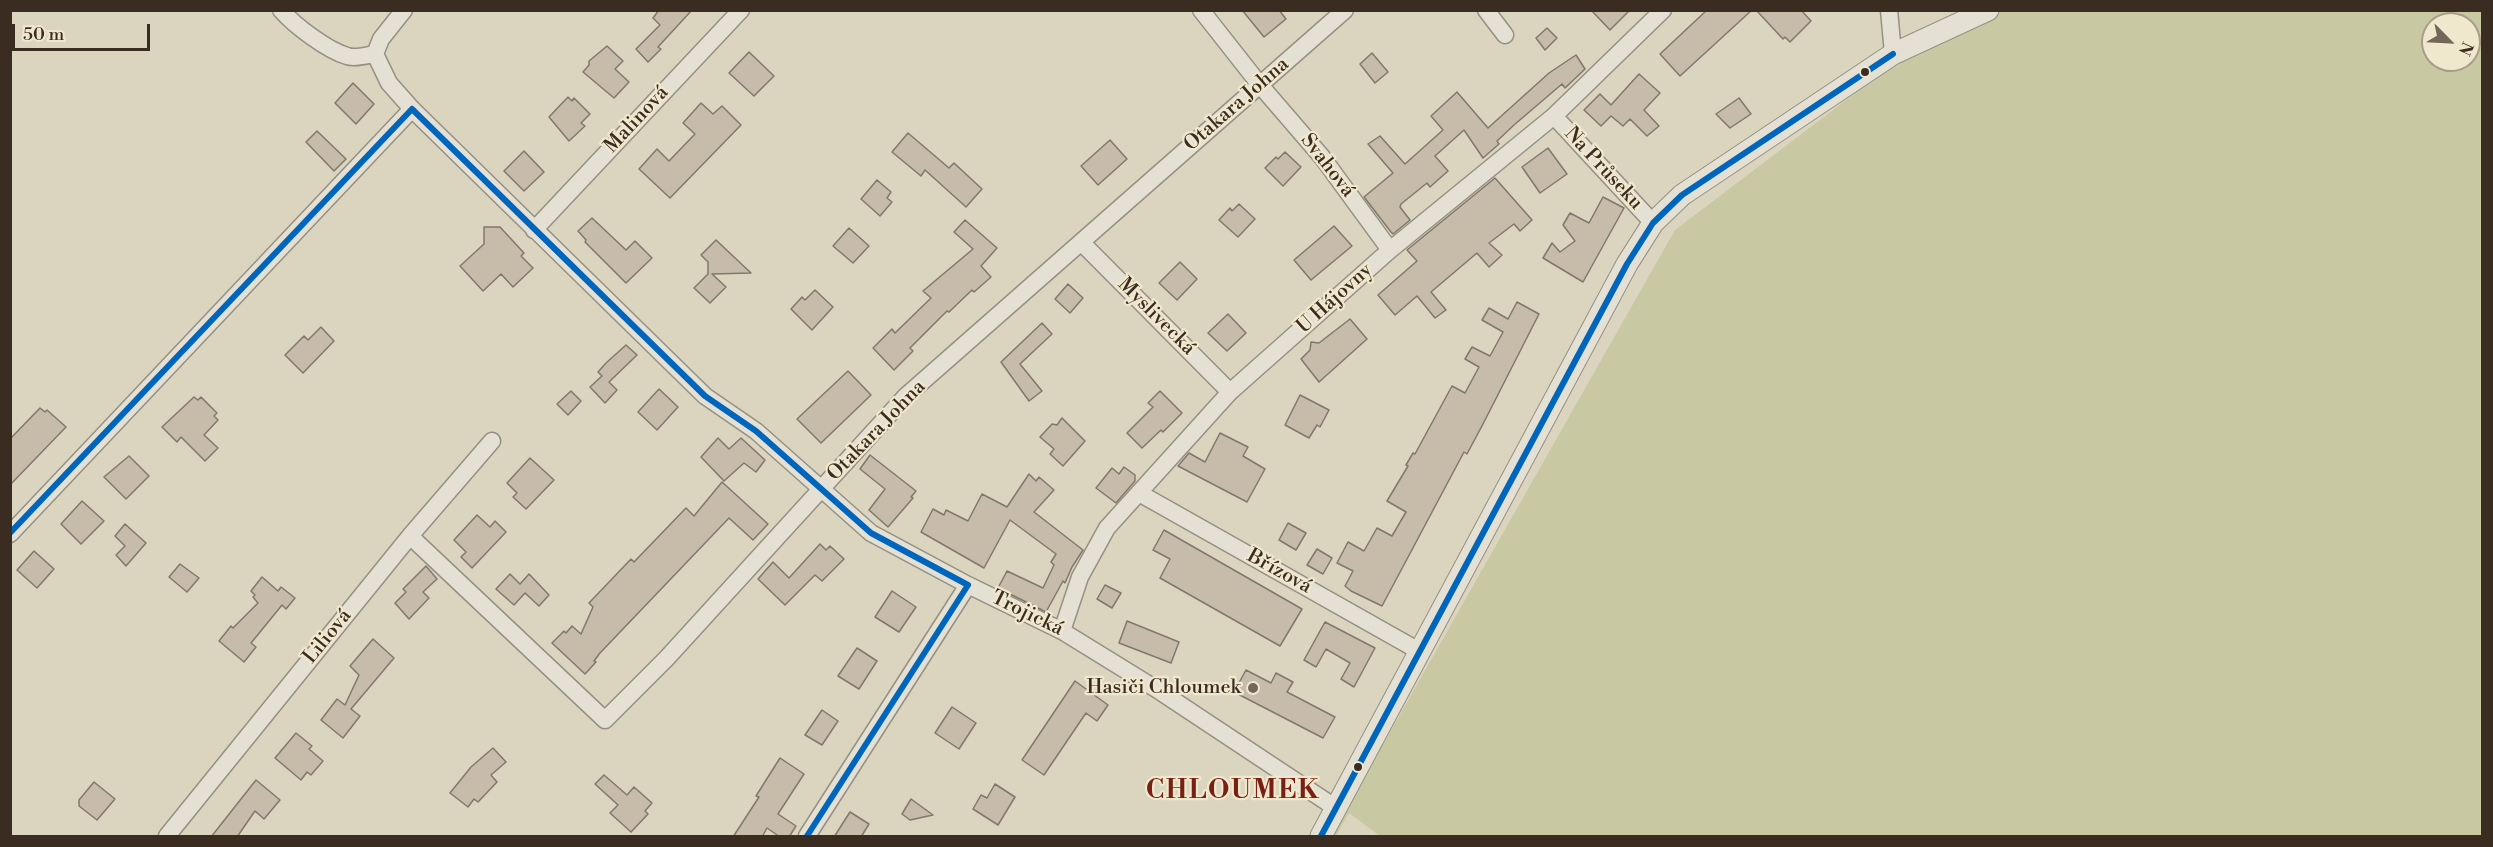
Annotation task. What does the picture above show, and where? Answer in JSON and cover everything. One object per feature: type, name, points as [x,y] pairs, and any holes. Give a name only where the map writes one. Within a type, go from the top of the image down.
[{"type":"street","points":[[281,10],[289,19],[333,50],[349,57],[375,54],[381,39],[404,10]]},
{"type":"street","name":"Malinová","points":[[534,230],[741,10]]},
{"type":"street","name":"Svahová","points":[[1201,10],[1260,85],[1322,157],[1390,250]]},
{"type":"street","name":"Otakara Johna","points":[[410,536],[605,720],[666,659],[906,396],[1345,10]]},
{"type":"street","points":[[1486,10],[1504,34]]},
{"type":"street","name":"U Hájovny","points":[[1062,631],[1080,577],[1107,528],[1230,392],[1390,250],[1554,116],[1663,10]]},
{"type":"street","points":[[1889,10],[1893,54]]},
{"type":"street","points":[[1321,837],[1627,264],[1653,223],[1683,195],[1893,54],[1988,10]]},
{"type":"street","name":"Trojická","points":[[375,54],[389,83],[412,109],[705,396],[756,431],[871,534],[1062,631],[1161,692],[1336,808]]},
{"type":"street","points":[[10,534],[412,109]]},
{"type":"street","name":"Na Průseku","points":[[1554,116],[1653,223]]},
{"type":"street","name":"Myslivecká","points":[[1082,243],[1230,392]]},
{"type":"street","name":"Liliová","points":[[167,837],[410,536],[492,441]]},
{"type":"street","name":"Břízová","points":[[1139,494],[1419,651]]},
{"type":"street","points":[[807,837],[968,585]]},
{"type":"green space","points":[[1995,11],[2482,11],[2482,836],[1380,836],[1349,813],[1336,836],[1331,836],[1675,230],[1916,47]]},
{"type":"building","points":[[659,10],[692,10],[658,47],[661,49],[648,62],[636,49],[660,25],[653,18]]},
{"type":"building","points":[[1242,10],[1279,10],[1286,19],[1264,37]]},
{"type":"building","points":[[1591,10],[1630,10],[1610,30]]},
{"type":"building","points":[[1707,10],[1752,10],[1680,76],[1660,54]]},
{"type":"building","points":[[1756,10],[1801,10],[1811,21],[1790,42],[1785,37],[1783,39]]},
{"type":"building","points":[[1547,28],[1557,38],[1545,50],[1536,38]]},
{"type":"building","points":[[607,46],[623,61],[615,69],[629,82],[614,98],[583,72],[589,65],[589,61]]},
{"type":"building","points":[[749,52],[774,76],[754,96],[729,73]]},
{"type":"building","points":[[1372,53],[1388,72],[1375,83],[1360,64]]},
{"type":"building","points":[[1576,55],[1585,69],[1565,88],[1562,84],[1514,125],[1497,141],[1499,144],[1483,158],[1464,130],[1435,156],[1448,171],[1430,187],[1427,183],[1401,204],[1400,207],[1410,220],[1393,234],[1391,232],[1364,197],[1393,173],[1368,144],[1380,136],[1405,164],[1443,130],[1431,116],[1457,92],[1488,128],[1549,73]]},
{"type":"building","points":[[1639,74],[1660,93],[1644,110],[1659,126],[1647,136],[1630,119],[1623,126],[1611,116],[1601,126],[1584,110],[1600,94],[1611,105]]},
{"type":"building","points":[[353,83],[374,104],[356,124],[335,103]]},
{"type":"building","points":[[568,97],[572,101],[574,98],[590,114],[581,123],[585,126],[569,141],[549,117]]},
{"type":"building","points":[[1739,98],[1751,114],[1730,128],[1716,114]]},
{"type":"building","points":[[701,103],[713,114],[722,106],[741,125],[670,198],[639,169],[657,149],[669,161],[695,134],[683,123]]},
{"type":"building","points":[[317,131],[346,159],[334,171],[306,142]]},
{"type":"building","points":[[908,133],[949,168],[954,163],[982,189],[966,207],[925,170],[921,176],[892,152]]},
{"type":"building","points":[[1110,140],[1127,159],[1098,185],[1081,166]]},
{"type":"building","points":[[1548,148],[1567,174],[1540,193],[1522,167]]},
{"type":"building","points":[[524,151],[544,172],[524,191],[504,171]]},
{"type":"building","points":[[1285,152],[1301,167],[1283,186],[1265,168]]},
{"type":"building","points":[[1495,178],[1532,220],[1520,231],[1514,224],[1489,243],[1502,255],[1489,267],[1477,253],[1431,292],[1446,310],[1435,318],[1417,296],[1395,315],[1378,295],[1417,261],[1407,250]]},
{"type":"building","points":[[877,180],[891,192],[887,198],[892,202],[880,216],[861,199]]},
{"type":"building","points":[[1603,197],[1624,208],[1583,282],[1543,258],[1552,243],[1560,252],[1575,241],[1563,225],[1570,213],[1589,223]]},
{"type":"building","points":[[1239,204],[1255,219],[1238,237],[1219,220],[1230,208],[1232,211]]},
{"type":"building","points":[[592,218],[626,250],[635,241],[652,258],[626,283],[585,242],[586,240],[578,231]]},
{"type":"building","points":[[965,220],[997,248],[981,266],[991,277],[974,292],[972,290],[949,312],[947,311],[910,348],[913,351],[894,370],[873,348],[892,329],[895,333],[931,298],[923,291],[973,249],[954,232]]},
{"type":"building","points":[[1334,226],[1352,246],[1311,280],[1294,260]]},
{"type":"building","points":[[484,227],[500,227],[524,253],[521,256],[533,268],[513,287],[501,274],[483,291],[460,266],[484,244]]},
{"type":"building","points":[[849,228],[869,246],[853,263],[833,246]]},
{"type":"building","points":[[716,240],[751,273],[712,274],[726,287],[710,303],[694,288],[708,274],[708,262],[701,255]]},
{"type":"building","points":[[1180,262],[1197,279],[1177,300],[1159,283]]},
{"type":"building","points":[[1068,284],[1083,298],[1070,313],[1055,299]]},
{"type":"building","points":[[815,290],[833,307],[812,330],[791,309],[802,297],[805,300]]},
{"type":"building","points":[[1517,302],[1539,314],[1467,454],[1464,452],[1382,606],[1351,591],[1345,586],[1353,571],[1337,563],[1348,542],[1364,551],[1377,528],[1392,536],[1406,512],[1387,501],[1408,466],[1406,465],[1413,453],[1415,454],[1452,386],[1465,393],[1479,367],[1465,359],[1472,347],[1490,356],[1503,332],[1482,320],[1489,308],[1508,319]]},
{"type":"building","points":[[1228,314],[1246,333],[1227,351],[1208,333]]},
{"type":"building","points":[[1350,319],[1367,339],[1319,382],[1301,359],[1310,350],[1311,342],[1319,343]]},
{"type":"building","points":[[1042,323],[1052,334],[1020,364],[1042,391],[1029,401],[1001,362]]},
{"type":"building","points":[[321,327],[334,341],[303,373],[285,355],[304,336],[308,340]]},
{"type":"building","points":[[626,345],[637,355],[609,382],[617,390],[605,403],[590,387],[602,376],[598,372]]},
{"type":"building","points":[[848,371],[871,395],[821,443],[797,419]]},
{"type":"building","points":[[659,389],[678,407],[657,430],[638,412]]},
{"type":"building","points":[[571,391],[581,401],[568,415],[557,404]]},
{"type":"building","points":[[1160,391],[1182,413],[1142,448],[1127,433],[1153,407],[1148,403]]},
{"type":"building","points":[[1300,395],[1329,410],[1320,427],[1317,425],[1309,438],[1285,425]]},
{"type":"building","points":[[194,397],[198,400],[201,397],[217,413],[214,416],[218,420],[204,435],[218,448],[205,461],[181,437],[177,442],[162,427]]},
{"type":"building","points":[[40,408],[45,412],[47,410],[66,427],[10,485],[10,439]]},
{"type":"building","points":[[1062,418],[1085,441],[1063,466],[1050,454],[1054,449],[1040,437],[1052,424],[1057,425]]},
{"type":"building","points":[[1220,433],[1248,447],[1243,456],[1265,469],[1247,502],[1178,466],[1189,453],[1205,462]]},
{"type":"building","points":[[718,438],[729,449],[741,438],[765,460],[756,472],[744,463],[724,481],[701,457]]},
{"type":"building","points":[[870,455],[916,491],[911,497],[913,498],[888,527],[869,510],[885,489],[860,469]]},
{"type":"building","points":[[129,456],[149,476],[126,499],[104,477]]},
{"type":"building","points":[[530,458],[554,480],[526,509],[513,497],[517,493],[507,483]]},
{"type":"building","points":[[1124,467],[1135,475],[1135,481],[1116,503],[1096,488],[1112,468],[1119,474]]},
{"type":"building","points":[[1029,474],[1036,481],[1039,477],[1054,490],[1034,512],[1083,550],[1046,612],[998,588],[1007,571],[1043,588],[1054,565],[1051,562],[1056,554],[1010,520],[984,568],[921,532],[933,509],[944,515],[946,510],[968,521],[982,494],[1007,507]]},
{"type":"building","points":[[722,482],[768,524],[753,540],[729,518],[600,653],[594,661],[596,662],[585,674],[552,643],[572,626],[581,634],[593,607],[589,603],[631,559],[634,562],[686,508],[694,516]]},
{"type":"building","points":[[82,501],[104,521],[81,544],[61,524]]},
{"type":"building","points":[[477,515],[490,527],[495,521],[506,532],[472,568],[461,557],[466,552],[454,540]]},
{"type":"building","points":[[1288,523],[1306,533],[1296,550],[1279,540]]},
{"type":"building","points":[[125,524],[146,543],[126,566],[116,555],[125,546],[115,536]]},
{"type":"building","points":[[1164,530],[1302,609],[1280,646],[1160,578],[1170,559],[1153,550]]},
{"type":"building","points":[[820,544],[826,550],[830,546],[844,559],[822,581],[815,575],[785,605],[758,579],[773,562],[789,578]]},
{"type":"building","points":[[1317,549],[1332,558],[1323,574],[1307,565]]},
{"type":"building","points":[[34,551],[54,569],[37,588],[17,570]]},
{"type":"building","points":[[180,564],[199,578],[187,592],[169,577]]},
{"type":"building","points":[[426,566],[437,579],[423,592],[429,598],[409,619],[395,603],[406,592],[403,589]]},
{"type":"building","points":[[510,574],[520,584],[529,574],[549,595],[539,606],[525,593],[514,605],[496,589]]},
{"type":"building","points":[[262,577],[278,591],[281,587],[295,598],[286,609],[282,605],[251,643],[256,647],[244,662],[219,641],[231,626],[233,628],[258,603],[251,591]]},
{"type":"building","points":[[1105,585],[1121,593],[1112,608],[1097,599]]},
{"type":"building","points":[[892,591],[916,607],[899,632],[875,617]]},
{"type":"building","points":[[1127,621],[1179,642],[1171,663],[1119,643]]},
{"type":"building","points":[[1325,622],[1375,648],[1354,687],[1341,679],[1350,663],[1326,649],[1316,667],[1304,660]]},
{"type":"building","points":[[373,639],[394,658],[351,709],[360,716],[343,738],[321,720],[337,699],[345,705],[359,675],[350,666]]},
{"type":"building","points":[[857,648],[877,661],[859,689],[838,676]]},
{"type":"building","points":[[1246,670],[1271,683],[1276,673],[1293,682],[1287,692],[1335,717],[1323,738],[1234,692]]},
{"type":"building","points":[[1075,681],[1108,705],[1097,721],[1086,713],[1044,775],[1022,760]]},
{"type":"building","points":[[952,707],[976,723],[959,749],[935,733]]},
{"type":"building","points":[[822,710],[838,721],[822,745],[805,735]]},
{"type":"building","points":[[296,733],[312,746],[309,749],[323,761],[311,775],[307,772],[301,780],[275,758]]},
{"type":"building","points":[[493,748],[506,762],[491,775],[497,782],[478,802],[474,799],[468,807],[450,793],[471,767]]},
{"type":"building","points":[[780,758],[804,774],[778,814],[796,826],[789,837],[780,837],[767,828],[762,837],[733,837],[759,797],[756,796]]},
{"type":"building","points":[[604,775],[627,795],[634,787],[652,803],[645,811],[648,814],[631,832],[610,813],[618,805],[595,784]]},
{"type":"building","points":[[256,780],[280,800],[264,819],[255,811],[237,837],[211,837]]},
{"type":"building","points":[[94,782],[115,799],[97,820],[79,806],[79,800]]},
{"type":"building","points":[[995,784],[1015,797],[998,825],[973,809],[981,795],[987,798]]},
{"type":"building","points":[[911,799],[933,815],[910,820],[902,814]]},
{"type":"building","points":[[850,812],[869,824],[861,837],[834,837]]},
{"type":"transit line","points":[[1321,836],[1627,264],[1653,223],[1682,195],[1893,54]]},
{"type":"transit line","points":[[412,109],[705,396],[756,431],[871,533],[968,585]]},
{"type":"transit line","points":[[10,533],[412,109]]},
{"type":"transit line","points":[[807,836],[968,585]]},
{"type":"place","name":"Hasiči Chloumek","points":[[1253,688]]},
{"type":"district","name":"CHLOUMEK","points":[[1233,792]]}]
